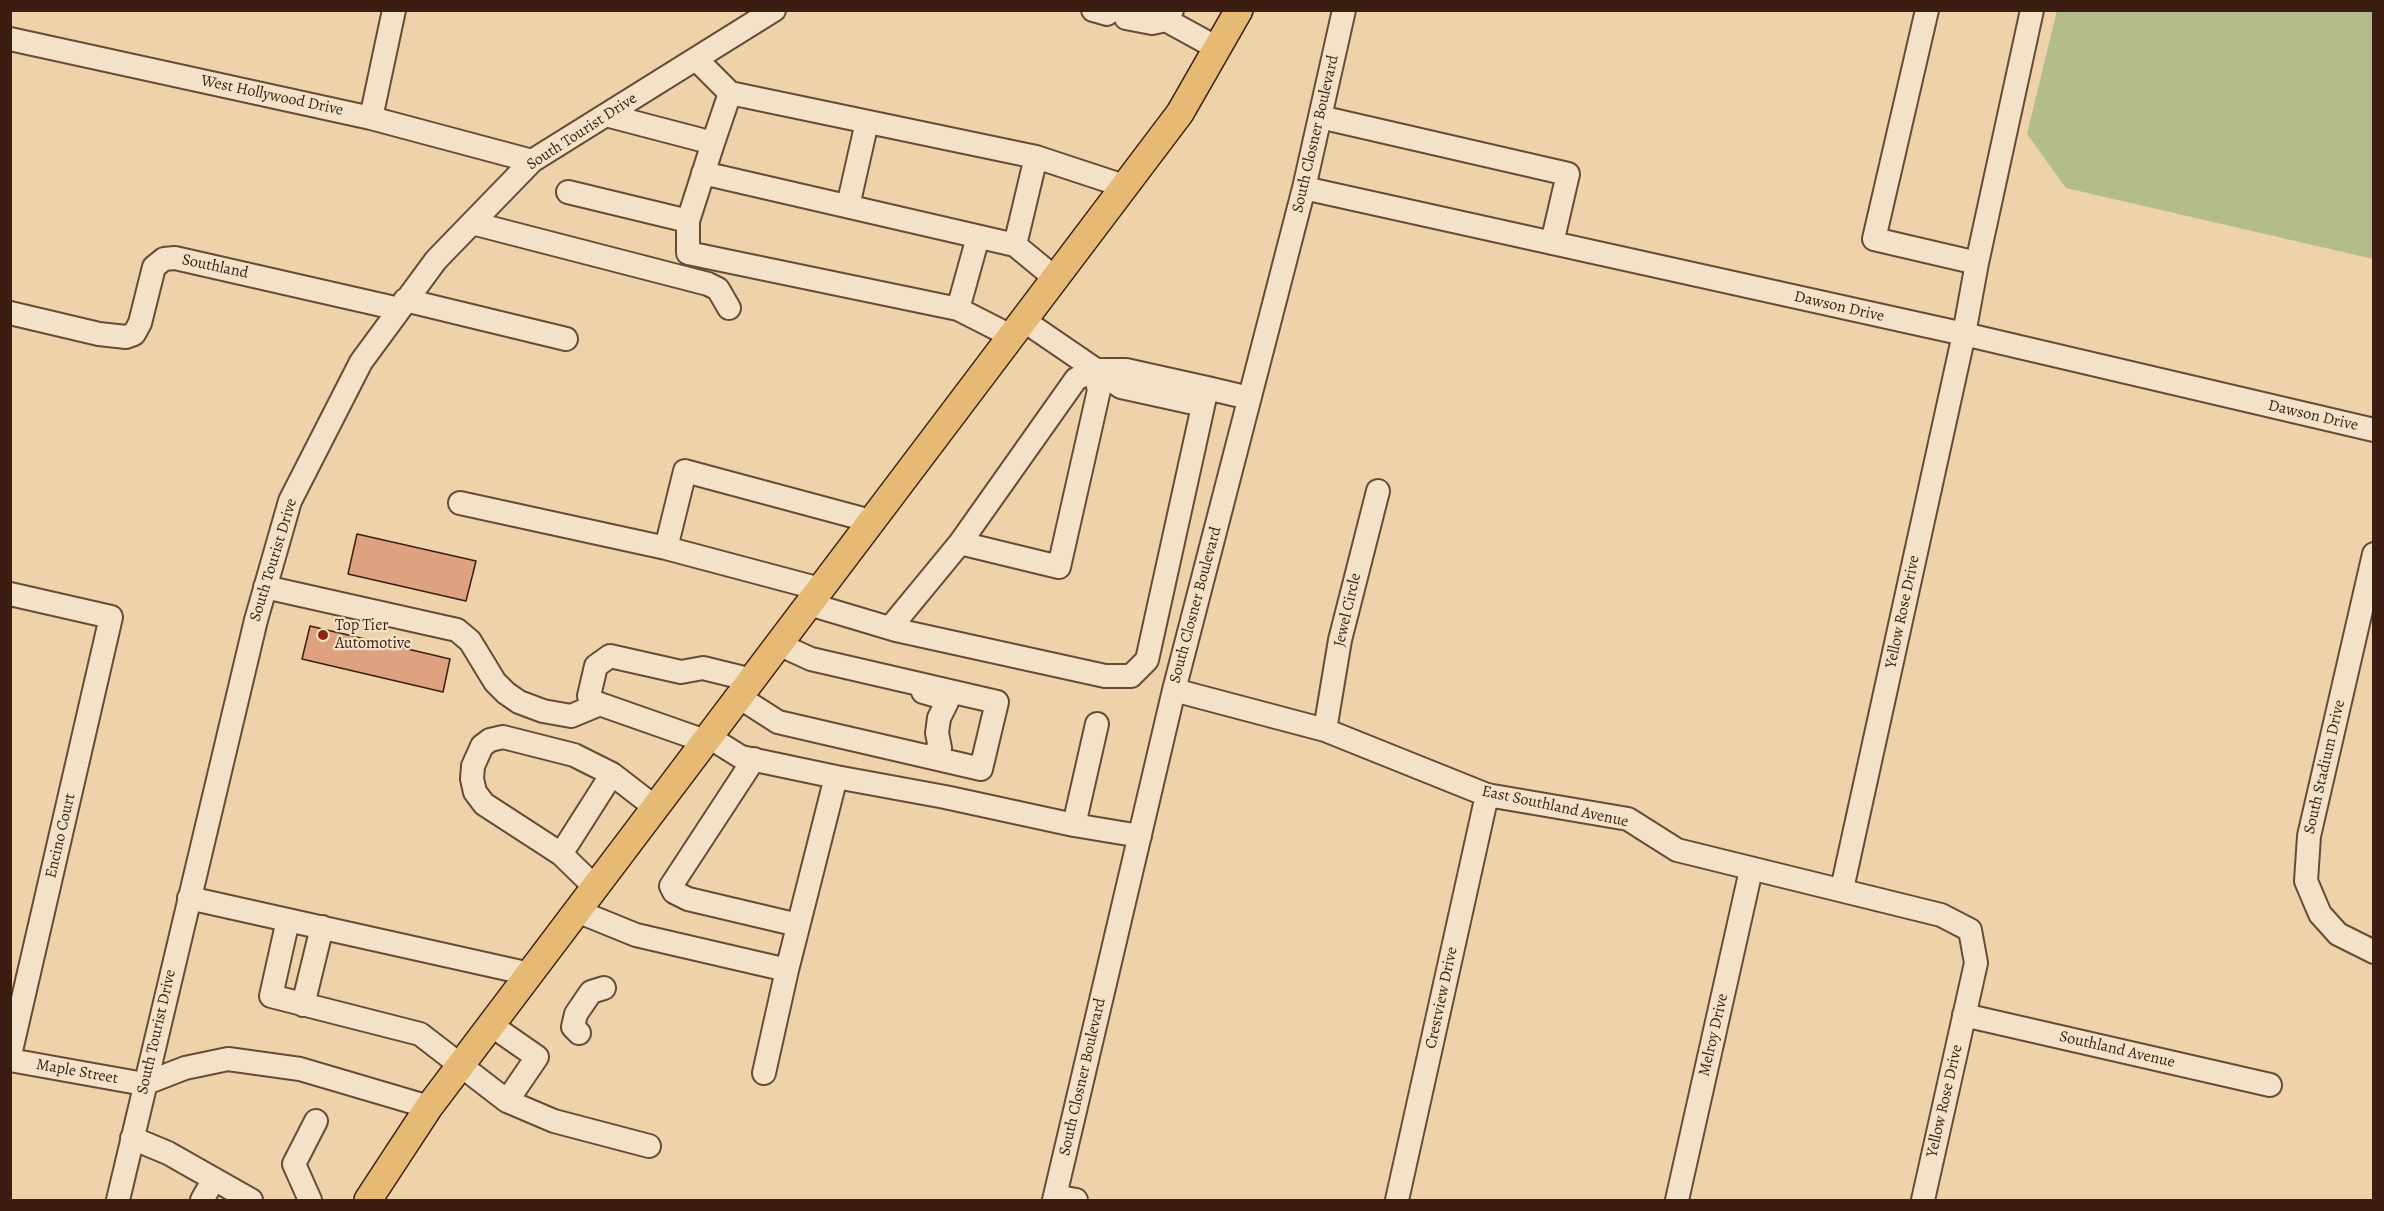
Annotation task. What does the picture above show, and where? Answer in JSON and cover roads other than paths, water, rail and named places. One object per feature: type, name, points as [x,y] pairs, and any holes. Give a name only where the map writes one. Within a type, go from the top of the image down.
[{"type":"main road","points":[[368,1200],[429,1107],[1179,113],[1239,10]]},
{"type":"street","points":[[371,118],[394,10]]},
{"type":"street","name":"South Tourist Drive","points":[[118,1200],[144,1084],[265,588],[290,501],[361,362],[436,260],[532,161],[774,10]]},
{"type":"street","name":"South Closner Boulevard","points":[[1061,1199],[1174,690],[1304,188],[1344,10]]},
{"type":"street","points":[[1927,10],[1874,239],[1977,263]]},
{"type":"street","name":"Yellow Rose Drive","points":[[1842,889],[1964,334],[1977,263],[2032,10]]},
{"type":"street","points":[[1109,14],[1152,23],[1169,15],[1217,48]]},
{"type":"street","name":"West Hollywood Drive","points":[[10,39],[371,118],[532,161]]},
{"type":"street","points":[[696,59],[730,93],[1036,157],[1124,186]]},
{"type":"street","points":[[730,93],[688,221],[688,253],[958,309],[1017,328],[1121,387],[1205,396],[1250,398]]},
{"type":"street","points":[[606,115],[713,143]]},
{"type":"street","points":[[1320,117],[1568,174],[1552,243]]},
{"type":"street","points":[[848,206],[867,122]]},
{"type":"street","points":[[1014,245],[1036,157]]},
{"type":"street","points":[[703,173],[1014,245],[1055,278]]},
{"type":"street","name":"Dawson Drive","points":[[1304,188],[1964,334],[2373,430]]},
{"type":"street","points":[[568,192],[688,221]]},
{"type":"street","points":[[472,223],[708,284],[718,290],[729,308]]},
{"type":"street","points":[[958,309],[978,237]]},
{"type":"street","name":"Southland","points":[[10,314],[99,334],[126,337],[134,334],[140,323],[154,267],[164,260],[175,258],[402,305]]},
{"type":"street","points":[[402,305],[566,339]]},
{"type":"street","points":[[960,543],[1059,567],[1099,390],[1094,370]]},
{"type":"street","points":[[891,628],[960,543],[1076,379],[1094,370]]},
{"type":"street","points":[[460,503],[666,548],[814,597],[891,628],[1106,676],[1131,676],[1148,660],[1205,396]]},
{"type":"street","points":[[666,548],[685,471],[872,521]]},
{"type":"street","name":"Jewel Circle","points":[[1324,730],[1340,640],[1378,491]]},
{"type":"street","name":"South Stadium Drive","points":[[2373,554],[2309,836],[2306,881],[2320,914],[2338,934],[2373,952]]},
{"type":"street","points":[[265,588],[457,630],[470,641],[495,682],[506,693],[519,702],[543,711],[571,716],[600,704]]},
{"type":"street","name":"Encino Court","points":[[10,594],[111,617],[10,1055]]},
{"type":"street","points":[[778,644],[811,659],[997,702],[972,804]]},
{"type":"street","points":[[981,769],[935,753],[778,722],[746,688],[703,668],[681,672],[610,656],[596,666],[589,696],[591,700],[600,704],[707,739],[741,756],[1074,825],[1140,836]]},
{"type":"street","points":[[843,666],[865,680],[937,696],[947,702],[939,718],[935,753]]},
{"type":"street","name":"East Southland Avenue","points":[[1174,690],[1324,730],[1487,795],[1628,819],[1677,850],[1941,915],[1970,930]]},
{"type":"street","points":[[1074,825],[1097,724]]},
{"type":"street","points":[[595,887],[561,854],[484,804],[475,792],[473,766],[482,746],[490,740],[503,737],[515,738],[574,754],[612,774],[656,807]]},
{"type":"street","points":[[754,759],[671,886],[674,892],[688,899],[798,925]]},
{"type":"street","points":[[561,854],[612,774]]},
{"type":"street","points":[[764,1073],[787,970],[836,777]]},
{"type":"street","name":"Crestview Drive","points":[[1397,1200],[1487,795]]},
{"type":"street","name":"Melroy Drive","points":[[1677,1200],[1751,870]]},
{"type":"street","points":[[189,898],[530,974]]},
{"type":"street","points":[[577,911],[636,935],[787,970]]},
{"type":"street","points":[[288,920],[271,996],[420,1034],[507,1101],[554,1121],[649,1146]]},
{"type":"street","points":[[303,1005],[322,927]]},
{"type":"street","name":"Yellow Rose Drive","points":[[1923,1200],[1976,963],[1970,930]]},
{"type":"street","points":[[579,1033],[573,1027],[576,1014],[591,992],[604,988]]},
{"type":"street","name":"Southland Avenue","points":[[1964,1015],[2270,1085]]},
{"type":"street","points":[[492,1025],[537,1058],[507,1101]]},
{"type":"street","points":[[144,1084],[185,1068],[228,1059],[300,1069],[429,1107]]},
{"type":"street","name":"Maple Street","points":[[10,1060],[144,1084]]},
{"type":"street","points":[[310,1200],[294,1164],[316,1121]]},
{"type":"street","points":[[132,1138],[168,1153],[251,1200]]},
{"type":"street","points":[[202,1200],[214,1179]]},
{"type":"place","name":"Top Tier Automotive","points":[[323,635]]}]
